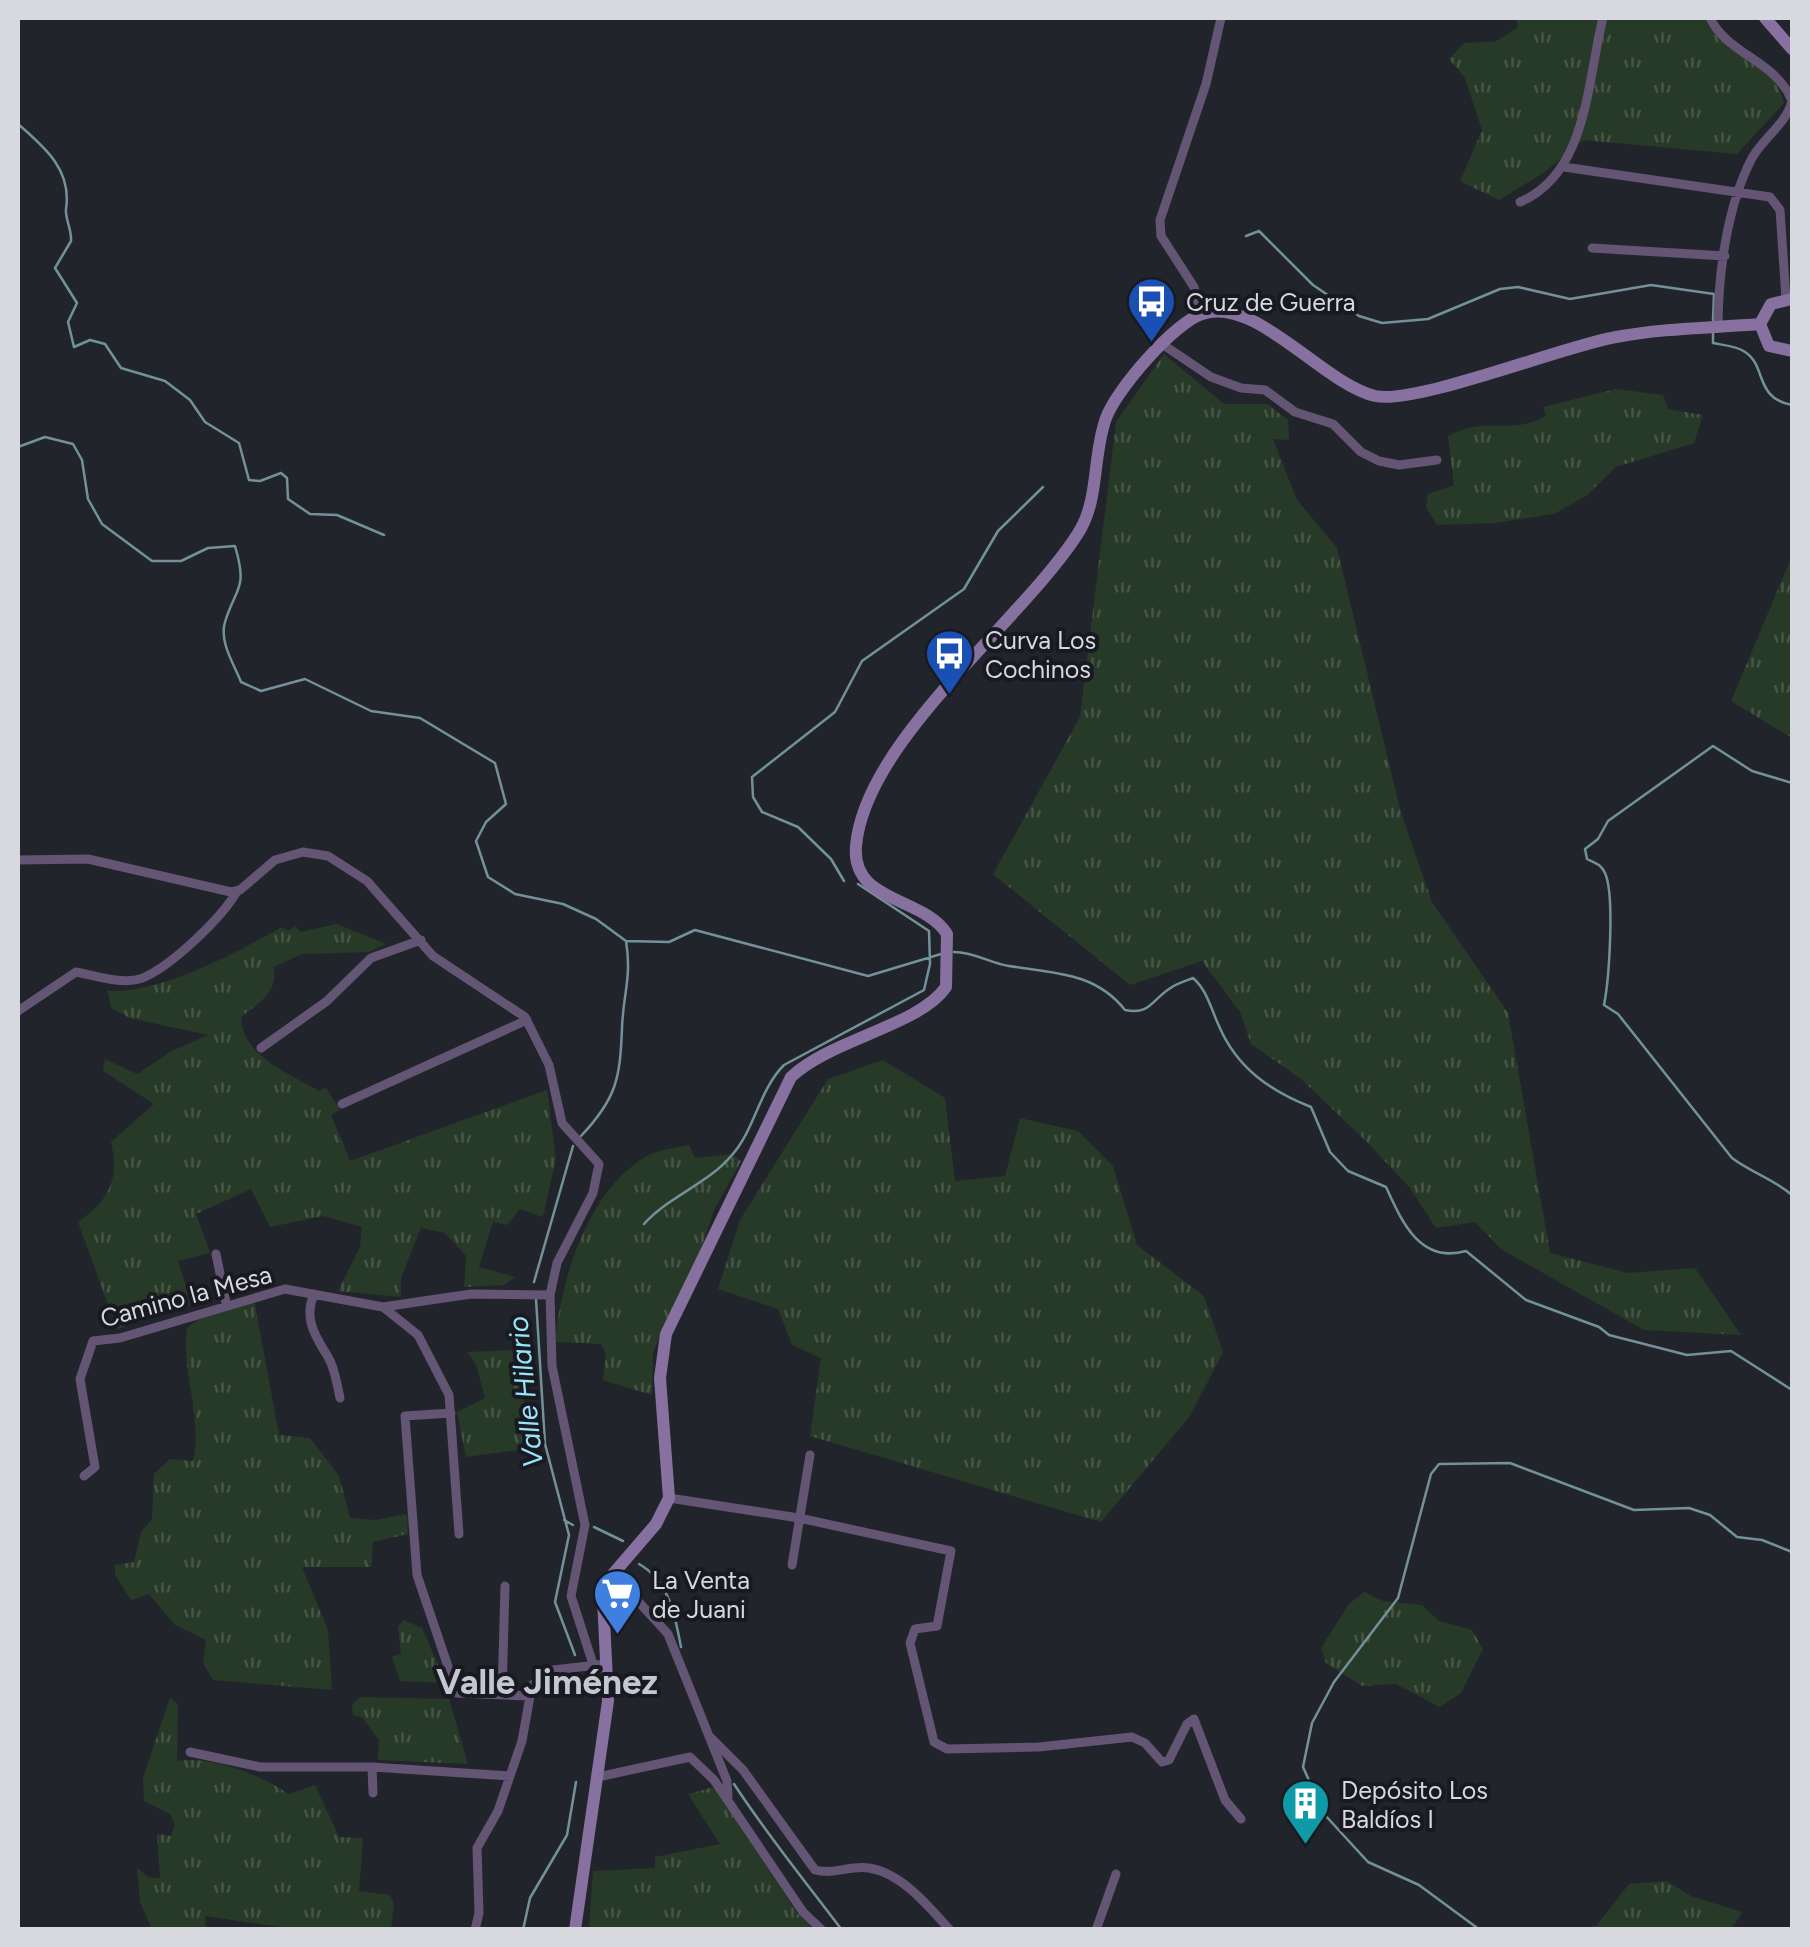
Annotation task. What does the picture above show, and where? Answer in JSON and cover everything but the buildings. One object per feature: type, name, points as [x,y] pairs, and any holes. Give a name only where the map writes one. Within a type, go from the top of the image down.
[{"type":"main road","points":[[1765,18],[1792,50]]},
{"type":"main road","points":[[1789,299],[1767,308],[1760,324],[1769,346],[1792,351]]},
{"type":"main road","points":[[575,1930],[608,1701],[599,1664],[600,1619],[613,1574],[656,1524],[670,1498],[660,1378],[666,1334],[781,1091],[804,1064],[930,1003],[948,982],[950,944],[944,928],[931,916],[877,891],[862,875],[855,850],[862,822],[901,744],[1081,530],[1091,503],[1106,418],[1162,344],[1200,314],[1238,314],[1355,387],[1382,396],[1412,393],[1616,337],[1760,324]]},
{"type":"street","points":[[1200,314],[1194,287],[1161,236],[1160,220],[1206,84],[1220,18]]},
{"type":"street","points":[[1520,202],[1542,191],[1564,167],[1579,128],[1603,18]]},
{"type":"street","points":[[1710,18],[1740,52],[1772,71],[1792,101],[1789,113],[1756,150],[1738,192],[1725,256],[1718,328]]},
{"type":"street","points":[[1564,167],[1770,197],[1778,206],[1789,299]]},
{"type":"street","points":[[1592,248],[1725,256]]},
{"type":"street","points":[[1162,344],[1211,377],[1276,394],[1295,412],[1333,424],[1361,452],[1378,461],[1399,466],[1437,460]]},
{"type":"street","points":[[18,1011],[76,972],[128,980],[145,977],[205,929],[237,891],[283,856],[321,854],[382,894],[433,956],[527,1020],[549,1065],[562,1122],[571,1138],[595,1156],[600,1168],[593,1193],[557,1263],[550,1294],[550,1352],[585,1525],[571,1596],[599,1664],[544,1672],[529,1696],[522,1741],[498,1812],[478,1842],[474,1930]]},
{"type":"street","points":[[18,860],[88,860],[237,891]]},
{"type":"street","points":[[261,1048],[327,1001],[371,958],[421,940]]},
{"type":"street","points":[[342,1104],[527,1020]]},
{"type":"street","points":[[216,1254],[226,1303]]},
{"type":"street","name":"Camino la Mesa","points":[[84,1476],[96,1468],[80,1379],[93,1342],[120,1338],[226,1303],[285,1289],[384,1307],[471,1294],[550,1294]]},
{"type":"street","points":[[314,1294],[309,1306],[315,1341],[330,1359],[340,1398]]},
{"type":"street","points":[[384,1307],[418,1335],[441,1372],[451,1413],[459,1534]]},
{"type":"street","points":[[451,1413],[405,1416],[417,1574],[457,1693],[529,1696]]},
{"type":"street","points":[[792,1564],[810,1455]]},
{"type":"street","points":[[670,1498],[799,1518],[950,1551],[937,1626],[915,1629],[910,1643],[934,1742],[946,1749],[1039,1748],[1132,1737],[1146,1743],[1162,1762],[1169,1760],[1187,1724],[1194,1719],[1225,1800],[1241,1819]]},
{"type":"street","points":[[613,1574],[668,1634],[727,1782],[728,1800]]},
{"type":"street","points":[[502,1694],[505,1586]]},
{"type":"street","points":[[711,1738],[744,1770],[815,1870],[832,1874],[867,1867],[888,1875],[920,1897],[950,1930]]},
{"type":"street","points":[[190,1752],[260,1767],[372,1766],[510,1776]]},
{"type":"street","points":[[598,1777],[685,1756],[714,1780],[803,1912],[822,1930]]},
{"type":"street","points":[[372,1766],[373,1793]]},
{"type":"street","points":[[1096,1930],[1116,1874]]},
{"type":"green space","points":[[1516,18],[1704,18],[1723,41],[1771,78],[1784,103],[1737,154],[1583,140],[1545,172],[1499,200],[1460,181],[1482,130],[1465,78],[1449,59],[1464,43],[1495,42],[1518,27]]},
{"type":"green space","points":[[1164,354],[1224,404],[1267,404],[1288,420],[1289,440],[1273,439],[1297,500],[1337,548],[1401,813],[1432,902],[1508,1013],[1550,1253],[1628,1273],[1695,1268],[1741,1335],[1644,1330],[1501,1249],[1475,1222],[1436,1228],[1410,1188],[1367,1142],[1301,1079],[1251,1044],[1240,1012],[1202,961],[1130,985],[993,874],[1080,717],[1116,422]]},
{"type":"green space","points":[[1616,389],[1663,395],[1668,409],[1703,415],[1694,443],[1616,467],[1586,496],[1554,514],[1494,523],[1437,525],[1426,507],[1428,494],[1454,485],[1448,436],[1476,427],[1532,422],[1546,416],[1543,407]]},
{"type":"green space","points":[[1792,556],[1792,738],[1731,701]]},
{"type":"green space","points":[[337,924],[386,944],[369,952],[302,954],[273,967],[270,990],[241,1017],[243,1031],[269,1062],[319,1091],[326,1088],[340,1110],[331,1115],[350,1161],[547,1090],[556,1159],[543,1217],[520,1209],[507,1225],[493,1222],[479,1267],[515,1277],[504,1285],[464,1287],[466,1256],[445,1233],[421,1228],[401,1278],[401,1297],[338,1291],[360,1247],[362,1227],[323,1216],[270,1227],[251,1189],[196,1214],[210,1253],[178,1261],[192,1305],[117,1329],[78,1222],[98,1206],[110,1188],[114,1167],[111,1142],[154,1104],[103,1071],[105,1059],[137,1074],[172,1051],[208,1035],[130,1018],[111,1008],[108,991],[129,990],[175,978],[282,927],[288,931],[296,926],[300,932]]},
{"type":"green space","points":[[883,1060],[945,1098],[955,1181],[1005,1176],[1020,1118],[1078,1131],[1113,1166],[1137,1245],[1204,1296],[1223,1352],[1190,1416],[1101,1522],[810,1436],[821,1358],[792,1345],[778,1309],[718,1289],[740,1220],[828,1079]]},
{"type":"green space","points":[[689,1145],[695,1158],[732,1154],[741,1161],[714,1210],[698,1258],[653,1352],[652,1395],[603,1380],[606,1353],[601,1344],[555,1342],[558,1317],[582,1236],[611,1188],[629,1168],[651,1154]]},
{"type":"green space","points":[[254,1300],[279,1435],[310,1438],[339,1476],[350,1518],[375,1520],[407,1514],[408,1534],[373,1542],[371,1567],[302,1567],[328,1630],[332,1690],[213,1680],[203,1663],[206,1640],[175,1625],[149,1594],[131,1600],[115,1575],[115,1565],[134,1562],[141,1532],[152,1519],[154,1474],[170,1459],[193,1461],[195,1429],[187,1328],[201,1317]]},
{"type":"green space","points":[[514,1350],[533,1448],[466,1457],[457,1412],[485,1398],[476,1364],[467,1352]]},
{"type":"green space","points":[[1364,1592],[1383,1601],[1422,1605],[1439,1621],[1472,1630],[1483,1649],[1461,1693],[1440,1707],[1396,1684],[1362,1686],[1326,1663],[1321,1648],[1349,1604]]},
{"type":"green space","points":[[403,1620],[422,1628],[446,1683],[400,1681],[392,1657],[401,1654],[398,1627]]},
{"type":"green space","points":[[360,1697],[449,1699],[468,1764],[378,1760],[379,1740],[362,1717],[353,1715],[352,1705]]},
{"type":"green space","points":[[170,1698],[178,1704],[177,1761],[205,1761],[235,1768],[289,1794],[315,1785],[339,1837],[363,1838],[359,1891],[390,1895],[394,1903],[391,1929],[292,1929],[205,1916],[206,1929],[152,1929],[140,1902],[137,1868],[148,1877],[160,1878],[157,1834],[171,1836],[175,1825],[170,1814],[144,1801],[143,1777]]},
{"type":"green space","points":[[714,1787],[797,1913],[813,1929],[589,1930],[593,1871],[655,1868],[655,1857],[720,1844],[688,1794]]},
{"type":"green space","points":[[1667,1881],[1691,1896],[1742,1912],[1732,1929],[1584,1929],[1597,1925],[1629,1884]]},
{"type":"waterway","points":[[18,124],[55,161],[65,183],[71,241],[55,268],[77,303],[68,322],[74,347],[90,340],[105,344],[121,368],[165,381],[190,400],[205,422],[239,443],[249,480],[260,481],[281,473],[287,478],[288,499],[310,514],[337,515],[384,535]]},
{"type":"waterway","points":[[1246,236],[1259,231],[1313,285],[1359,316],[1382,323],[1428,319],[1500,289],[1518,287],[1570,299],[1651,285],[1714,294],[1713,320]]},
{"type":"waterway","points":[[1713,333],[1713,343],[1738,348],[1752,358],[1766,389],[1792,405]]},
{"type":"waterway","name":"Valle Hilario","points":[[18,447],[45,437],[73,444],[82,460],[88,499],[102,524],[152,561],[181,561],[208,548],[235,546],[240,580],[225,622],[224,637],[241,682],[261,691],[305,679],[371,711],[420,718],[495,763],[506,804],[486,822],[476,841],[488,877],[515,894],[563,904],[596,919],[626,941],[628,976],[618,1074],[602,1110],[581,1136]]},
{"type":"waterway","points":[[844,881],[831,859],[798,827],[762,812],[753,797],[752,777],[835,712],[862,661],[964,589],[998,531],[1043,487]]},
{"type":"waterway","points":[[1792,783],[1752,771],[1713,746],[1608,821],[1598,839],[1585,849],[1587,859],[1605,873],[1610,899],[1604,1005],[1618,1014],[1732,1158],[1792,1195]]},
{"type":"waterway","points":[[644,1224],[732,1155],[784,1065],[924,990],[930,964],[929,931],[858,884]]},
{"type":"waterway","points":[[626,941],[669,942],[695,930],[868,976],[941,954]]},
{"type":"waterway","points":[[954,952],[1072,976],[1100,988],[1125,1010],[1133,1011],[1145,1009],[1171,987],[1193,978],[1205,994],[1226,1041],[1245,1066],[1282,1094],[1311,1107],[1330,1152],[1348,1171],[1386,1187],[1406,1226],[1425,1246],[1450,1253],[1466,1251],[1526,1300],[1599,1327],[1609,1335],[1687,1355],[1731,1351],[1792,1390]]},
{"type":"waterway","name":"Valle Hilario","points":[[534,1282],[573,1146]]},
{"type":"waterway","name":"Valle Hilario","points":[[536,1299],[545,1444],[569,1535],[555,1602],[575,1655]]},
{"type":"waterway","points":[[1480,1930],[1419,1885],[1368,1862],[1324,1814],[1303,1767],[1312,1723],[1334,1682],[1398,1598],[1431,1474],[1439,1464],[1510,1463],[1634,1510],[1689,1508],[1710,1515],[1737,1537],[1762,1540],[1792,1552]]},
{"type":"waterway","points":[[564,1520],[573,1525]]},
{"type":"waterway","points":[[594,1527],[623,1541]]},
{"type":"waterway","points":[[639,1564],[664,1589],[681,1647]]},
{"type":"waterway","name":"Valle Hilario","points":[[523,1930],[530,1898],[567,1835],[576,1782]]},
{"type":"waterway","points":[[734,1784],[842,1930]]},
{"type":"place","name":"Cruz de Guerra","points":[[1151,344]]},
{"type":"place","name":"Curva Los Cochinos","points":[[950,696]]},
{"type":"place","name":"La Venta de Juani","points":[[617,1636]]},
{"type":"place","name":"Depósito Los Baldíos I","points":[[1306,1846]]},
{"type":"district","name":"Valle Jiménez","points":[[547,1682]]}]
